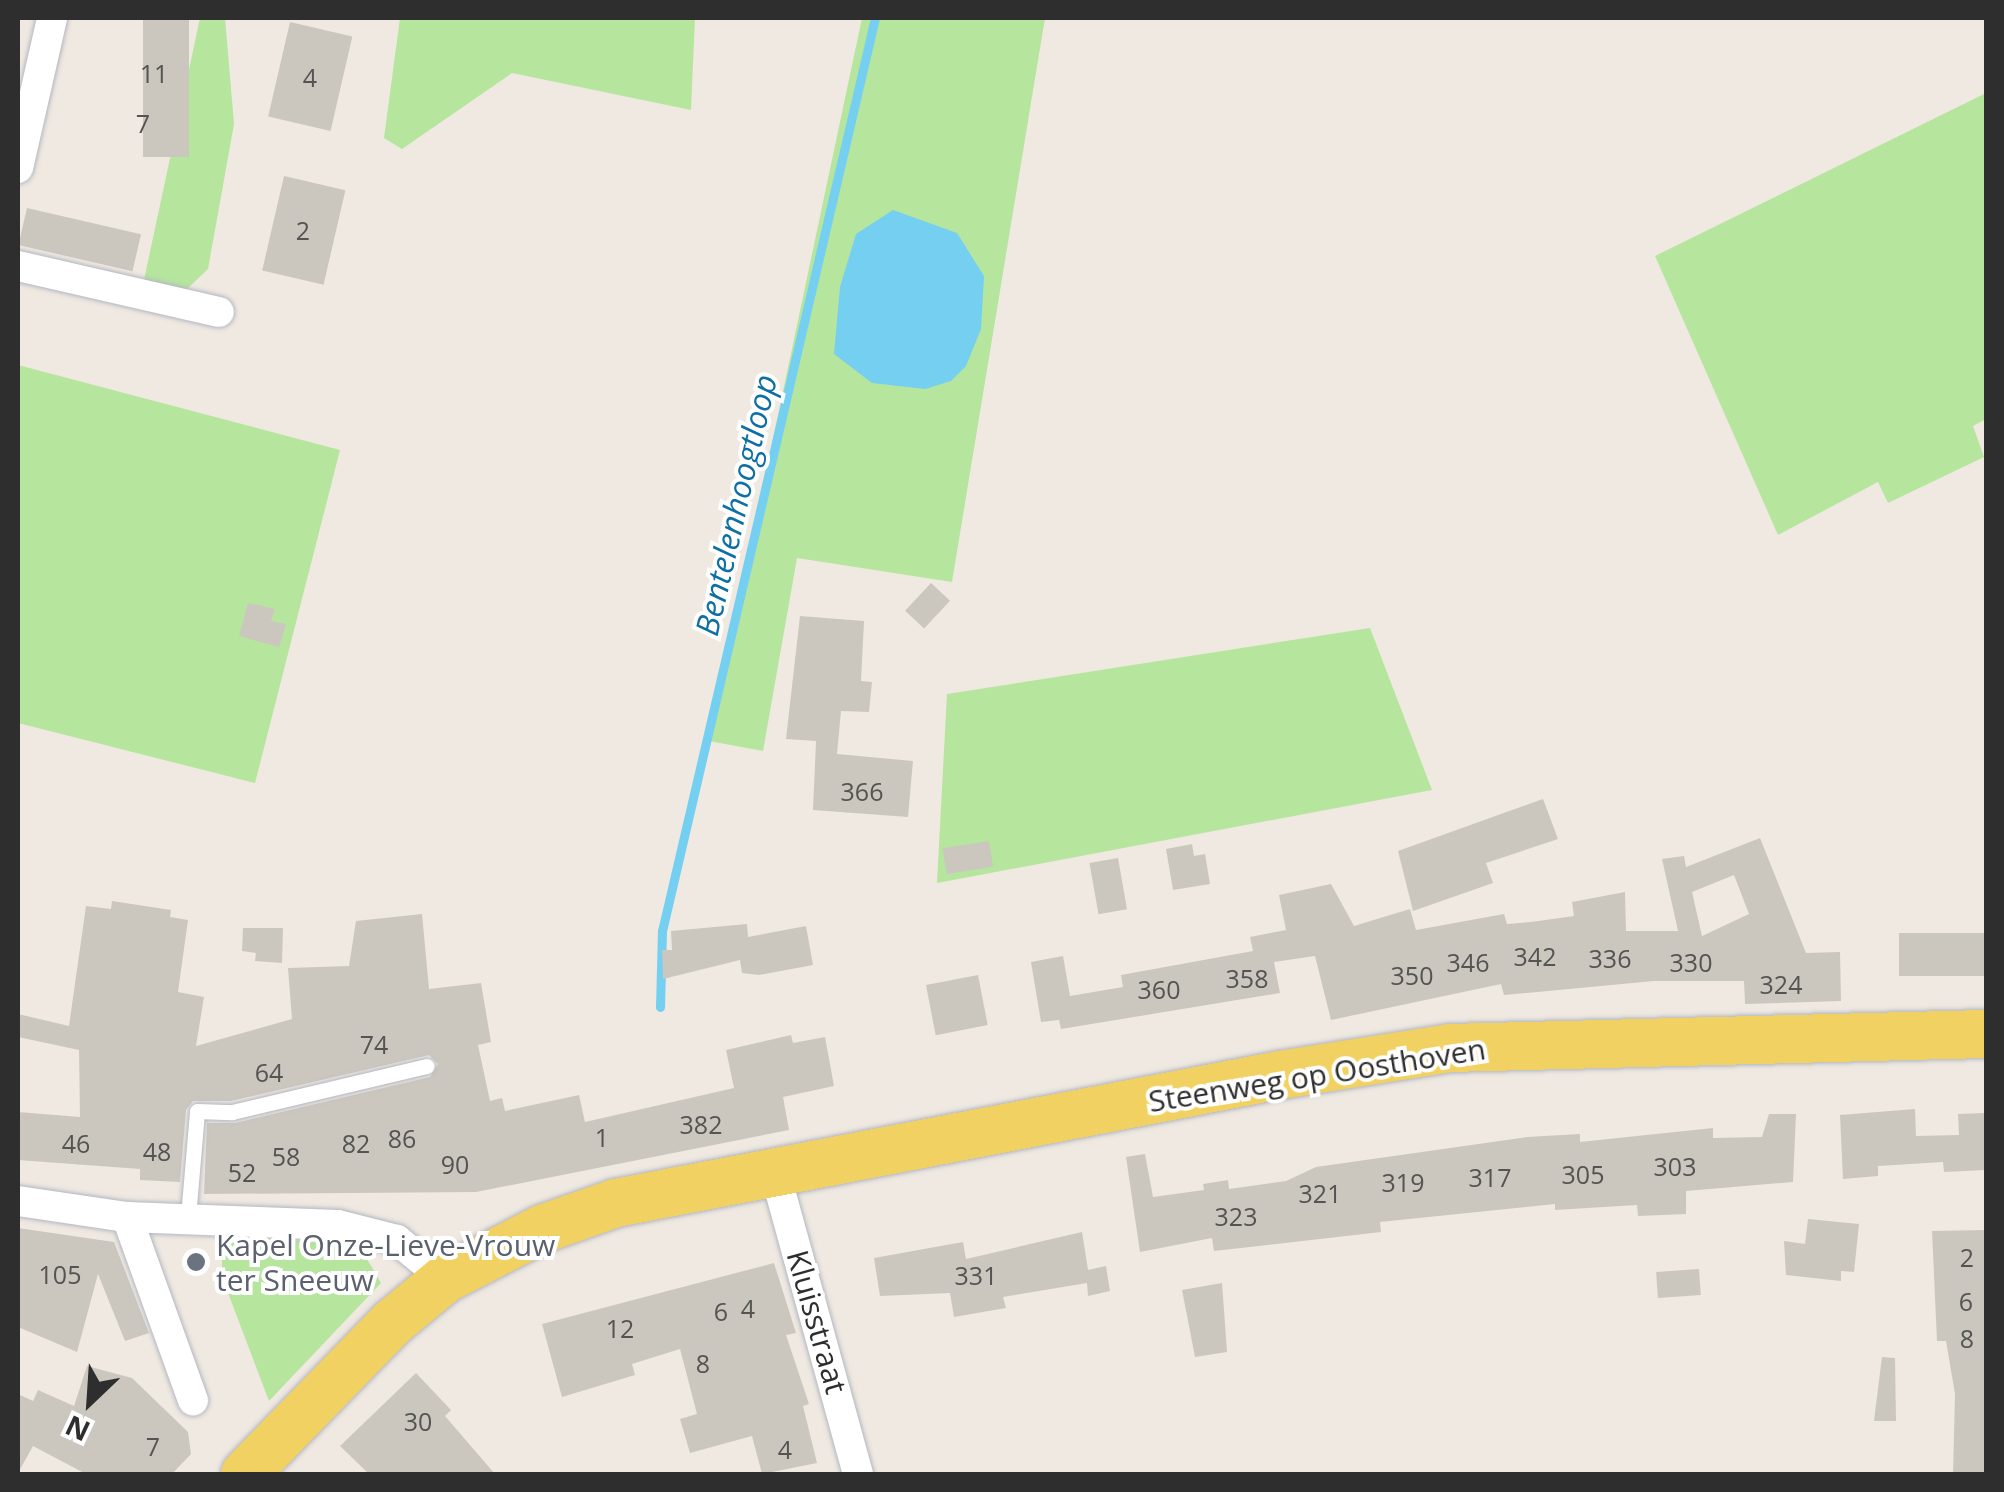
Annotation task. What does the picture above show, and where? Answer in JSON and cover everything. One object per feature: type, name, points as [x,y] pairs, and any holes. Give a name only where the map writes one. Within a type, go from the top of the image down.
[{"type":"main road","name":"Steenweg op Oosthoven","points":[[245,1474],[393,1322],[446,1280],[569,1217],[774,1169],[1450,1048],[1986,1034]]},
{"type":"street","points":[[18,168],[52,18]]},
{"type":"street","points":[[18,266],[219,312]]},
{"type":"street","name":"Kluisstraat","points":[[774,1169],[858,1474]]},
{"type":"street","points":[[18,1201],[127,1217],[188,1217],[365,1230],[397,1240],[446,1280]]},
{"type":"street","points":[[127,1217],[193,1400]]},
{"type":"lane","points":[[188,1217],[197,1110],[232,1112],[426,1066]]},
{"type":"green space","points":[[200,18],[225,18],[234,124],[208,269],[186,290],[144,280]]},
{"type":"green space","points":[[400,18],[695,18],[691,110],[512,73],[402,149],[384,138]]},
{"type":"green space","points":[[862,18],[1045,18],[952,582],[797,558],[763,751],[709,741]]},
{"type":"green space","points":[[1986,93],[1986,419],[1973,426],[1984,457],[1888,503],[1878,482],[1778,535],[1655,256]]},
{"type":"green space","points":[[18,365],[340,450],[255,783],[18,723]]},
{"type":"green space","points":[[1370,628],[1432,790],[937,883],[947,694]]},
{"type":"green space","points":[[222,1232],[346,1246],[364,1254],[381,1283],[269,1401],[222,1277]]},
{"type":"water","points":[[893,210],[957,233],[984,276],[981,329],[966,366],[951,381],[925,389],[872,383],[834,354],[840,287],[856,234]]},
{"type":"building","points":[[143,18],[189,18],[189,157],[143,157]]},
{"type":"building","points":[[290,22],[352,36],[331,131],[268,117]]},
{"type":"building","points":[[284,176],[345,190],[324,285],[262,271]]},
{"type":"building","points":[[27,208],[141,234],[132,271],[18,245]]},
{"type":"building","points":[[931,583],[950,601],[924,629],[905,611]]},
{"type":"building","points":[[248,603],[275,609],[271,621],[286,624],[279,647],[239,636]]},
{"type":"building","points":[[800,616],[864,621],[861,681],[872,682],[869,712],[841,711],[837,754],[913,761],[908,817],[813,810],[816,741],[786,739]]},
{"type":"building","points":[[1543,799],[1558,839],[1486,863],[1493,883],[1413,911],[1398,851]]},
{"type":"building","points":[[1760,838],[1806,953],[1840,952],[1841,1001],[1745,1004],[1744,981],[1654,981],[1504,995],[1501,984],[1331,1020],[1315,956],[1274,962],[1280,993],[1061,1029],[1059,1020],[1041,1022],[1031,962],[1063,956],[1070,996],[1123,987],[1121,975],[1253,951],[1250,937],[1286,930],[1279,895],[1331,884],[1354,926],[1410,909],[1416,930],[1504,914],[1507,924],[1574,916],[1572,902],[1625,892],[1626,931],[1678,931],[1662,859],[1684,856],[1686,867]],"holes":[[[1734,875],[1749,914],[1702,936],[1692,892]]]},
{"type":"building","points":[[989,841],[993,867],[947,874],[943,848]]},
{"type":"building","points":[[1192,844],[1194,856],[1205,854],[1210,884],[1173,890],[1166,849]]},
{"type":"building","points":[[1118,858],[1127,909],[1098,914],[1089,863]]},
{"type":"building","points":[[112,901],[171,910],[170,917],[188,920],[178,992],[204,997],[196,1046],[292,1019],[288,968],[349,966],[356,921],[422,914],[429,989],[481,983],[491,1042],[478,1045],[490,1101],[502,1098],[505,1111],[579,1095],[585,1122],[734,1088],[726,1050],[791,1035],[793,1043],[825,1037],[834,1086],[783,1097],[789,1130],[476,1192],[204,1194],[207,1123],[235,1123],[430,1077],[438,1064],[429,1055],[231,1101],[193,1101],[186,1110],[180,1182],[140,1180],[140,1169],[18,1160],[18,1112],[80,1117],[79,1050],[18,1037],[18,1014],[69,1026],[86,906],[111,909]]},
{"type":"building","points":[[747,924],[748,937],[806,926],[813,965],[759,975],[742,973],[740,960],[663,979],[662,950],[672,950],[671,931]]},
{"type":"building","points":[[243,928],[283,928],[282,963],[255,961],[256,953],[242,951]]},
{"type":"building","points":[[1899,933],[1986,933],[1986,976],[1899,976]]},
{"type":"building","points":[[978,975],[988,1025],[936,1035],[926,985]]},
{"type":"building","points":[[1915,1109],[1916,1136],[1959,1135],[1958,1114],[1986,1113],[1986,1170],[1944,1172],[1943,1162],[1878,1166],[1878,1176],[1843,1179],[1840,1115]]},
{"type":"building","points":[[1769,1114],[1796,1114],[1793,1182],[1686,1191],[1686,1214],[1638,1216],[1637,1205],[1555,1210],[1555,1204],[1380,1222],[1381,1232],[1214,1251],[1212,1238],[1140,1252],[1126,1157],[1145,1154],[1153,1197],[1204,1190],[1203,1184],[1228,1180],[1229,1189],[1286,1181],[1316,1167],[1527,1137],[1580,1134],[1580,1142],[1713,1128],[1713,1138],[1762,1137]]},
{"type":"building","points":[[1808,1219],[1859,1224],[1854,1272],[1841,1271],[1841,1281],[1786,1275],[1784,1241],[1805,1244]]},
{"type":"building","points":[[18,1228],[114,1242],[149,1333],[125,1341],[98,1274],[77,1352],[18,1327]]},
{"type":"building","points":[[1986,1230],[1986,1474],[1953,1474],[1955,1394],[1946,1341],[1937,1341],[1932,1231]]},
{"type":"building","points":[[1082,1232],[1088,1270],[1106,1266],[1110,1291],[1088,1296],[1087,1283],[1003,1297],[1006,1308],[954,1317],[950,1293],[880,1296],[874,1258],[963,1242],[966,1259]]},
{"type":"building","points":[[774,1263],[796,1333],[786,1335],[809,1404],[803,1406],[817,1463],[762,1474],[752,1436],[690,1453],[680,1419],[697,1414],[680,1349],[632,1364],[635,1375],[562,1397],[542,1324]]},
{"type":"building","points":[[1699,1269],[1701,1295],[1658,1298],[1656,1272]]},
{"type":"building","points":[[1222,1283],[1227,1352],[1195,1357],[1182,1290]]},
{"type":"building","points":[[1882,1357],[1895,1358],[1896,1421],[1874,1421]]},
{"type":"building","points":[[87,1366],[132,1378],[188,1432],[191,1454],[172,1474],[86,1474],[33,1446],[18,1473],[18,1394],[33,1401],[38,1390],[74,1406]]},
{"type":"building","points":[[416,1373],[451,1410],[445,1416],[495,1474],[369,1474],[340,1446]]},
{"type":"waterway","name":"Bentelenhoogtloop","points":[[660,1007],[662,931],[875,18]]},
{"type":"place","name":"Kapel Onze-Lieve-Vrouw ter Sneeuw","points":[[196,1262]]}]
